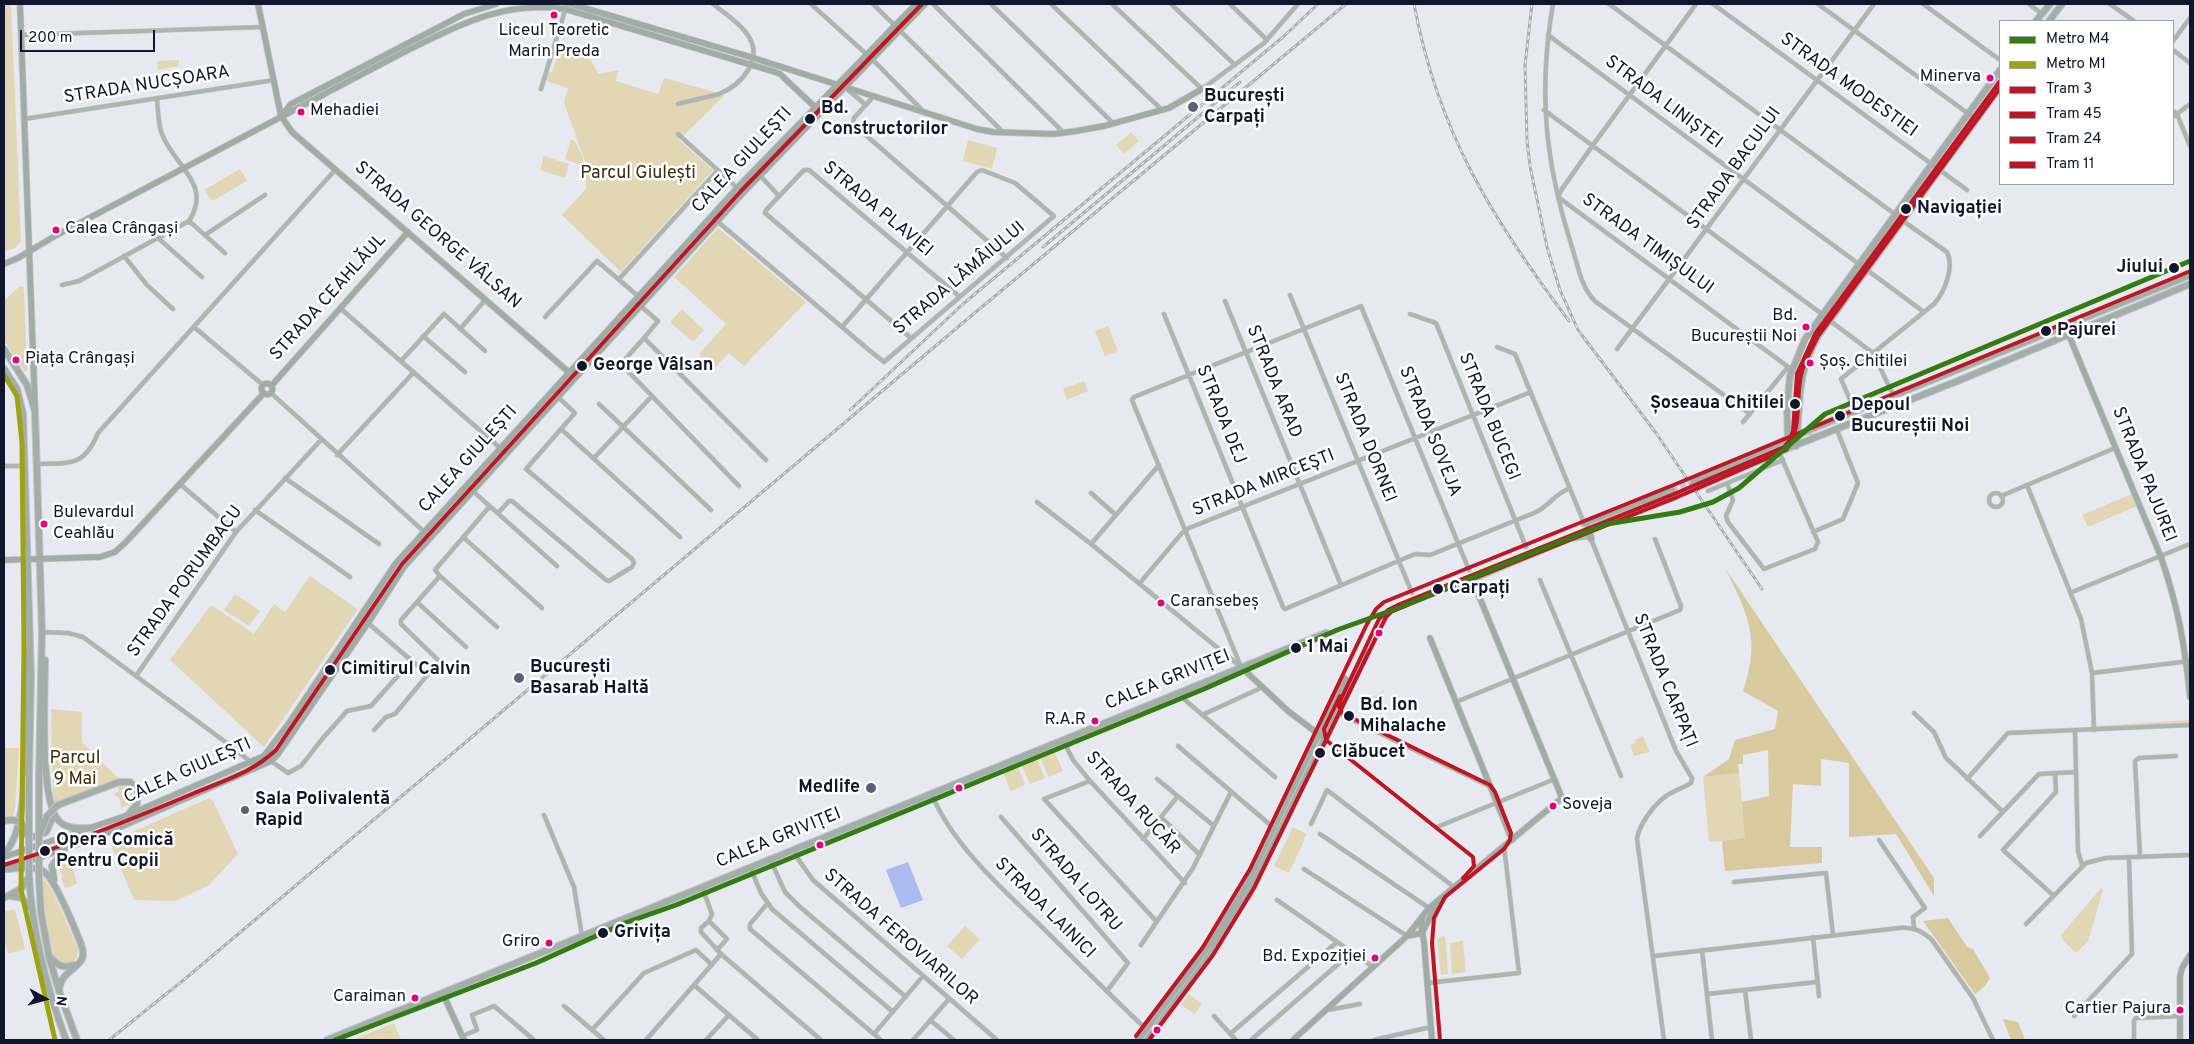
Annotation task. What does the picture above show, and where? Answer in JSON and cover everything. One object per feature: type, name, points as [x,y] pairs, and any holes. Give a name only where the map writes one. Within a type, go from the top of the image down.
[{"type":"main road","points":[[2037,20],[2050,4]]},
{"type":"main road","points":[[2051,20],[2062,4]]},
{"type":"main road","points":[[1793,447],[1786,440],[1790,368],[1803,344],[1822,314],[1999,71]]},
{"type":"main road","points":[[1793,447],[1797,435],[1802,373],[1810,350],[1829,320],[1999,88]]},
{"type":"main road","points":[[1696,488],[1778,448],[1786,440],[1797,435],[2190,275]]},
{"type":"main road","points":[[1693,481],[1778,448],[1793,447],[1837,430],[2190,284]]},
{"type":"main road","points":[[2144,294],[2146,302]]},
{"type":"main road","points":[[4,349],[27,385],[35,411],[42,632],[38,840],[41,913],[49,957],[58,991],[77,1040]]},
{"type":"main road","points":[[4,369],[17,389],[23,414],[31,676],[28,843],[32,911],[45,979],[66,1040]]},
{"type":"main road","points":[[1584,521],[1593,520],[1672,490]]},
{"type":"main road","points":[[1472,579],[1564,540],[1675,497]]},
{"type":"main road","points":[[1591,539],[1588,531],[1589,525],[1593,520]]},
{"type":"main road","points":[[42,632],[45,644],[47,782],[49,800],[54,815],[59,822],[68,827],[92,828]]},
{"type":"main road","name":"CALEA GRIVIȚEI","points":[[327,1040],[1326,633]]},
{"type":"main road","points":[[4,853],[13,842],[18,826],[24,778],[26,650],[29,634]]},
{"type":"main road","points":[[1278,830],[1367,652]]},
{"type":"main road","points":[[1138,1040],[1149,1031],[1228,930],[1255,882],[1345,679]]},
{"type":"main road","points":[[38,840],[47,816],[55,807],[119,782],[130,782],[138,791],[138,801],[128,815]]},
{"type":"main road","points":[[18,826],[27,834],[39,836],[48,830],[54,815]]},
{"type":"main road","points":[[4,821],[14,819],[22,824],[27,831],[28,843]]},
{"type":"main road","points":[[55,886],[52,868],[55,860],[64,850]]},
{"type":"main road","points":[[6,869],[27,868],[40,870],[48,876],[55,886],[83,948],[83,957],[79,963],[62,976],[58,991]]},
{"type":"main road","points":[[6,897],[22,888],[29,875]]},
{"type":"main road","points":[[6,897],[22,898],[28,903],[32,911]]},
{"type":"main road","points":[[49,957],[64,967],[79,963]]},
{"type":"main road","points":[[1147,1040],[1149,1031]]},
{"type":"street","points":[[20,4],[35,411]]},
{"type":"street","points":[[258,4],[281,116]]},
{"type":"street","points":[[571,4],[752,65],[836,85],[977,129],[1004,132],[1064,133],[1114,124],[1177,105],[1202,89],[1267,40],[1298,4]]},
{"type":"street","points":[[678,104],[724,91],[743,79],[752,65],[754,58],[753,46],[748,36],[713,4]]},
{"type":"street","points":[[811,4],[872,60],[924,113]]},
{"type":"street","points":[[873,4],[1004,132]]},
{"type":"street","name":"CALEA GIULEȘTI","points":[[6,869],[64,850],[160,811],[271,761],[278,754],[404,568],[717,221],[872,60],[916,4]]},
{"type":"street","name":"CALEA GIULEȘTI","points":[[4,857],[128,815],[264,756],[289,723],[396,563],[737,188],[866,55],[925,4]]},
{"type":"street","points":[[933,4],[1064,133]]},
{"type":"street","points":[[991,4],[1114,124]]},
{"type":"street","points":[[1051,4],[1162,110]]},
{"type":"street","points":[[1112,4],[1202,89]]},
{"type":"street","points":[[1171,4],[1235,65]]},
{"type":"street","points":[[1230,4],[1267,40]]},
{"type":"street","points":[[1290,4],[1294,8]]},
{"type":"street","points":[[1553,4],[1548,35],[1544,110],[1550,160],[1558,197],[1565,226],[1587,292],[1596,302],[1750,414]]},
{"type":"street","points":[[1609,4],[1780,131],[1896,214]]},
{"type":"street","points":[[1558,197],[1593,145],[1696,4]]},
{"type":"street","name":"STRADA MODESTIEI","points":[[1713,4],[1967,190]]},
{"type":"street","points":[[1818,4],[1977,120]]},
{"type":"street","name":"STRADA BACULUI","points":[[1618,349],[1874,4]]},
{"type":"street","points":[[1923,4],[1999,59]]},
{"type":"street","points":[[2029,4],[2042,14]]},
{"type":"street","points":[[2110,4],[2133,20]]},
{"type":"street","points":[[4,264],[281,116],[291,104],[355,73],[464,14],[496,5],[566,6],[754,58],[781,71],[821,112]]},
{"type":"street","points":[[541,89],[566,6]]},
{"type":"street","points":[[2174,41],[2190,18]]},
{"type":"street","points":[[21,36],[262,27]]},
{"type":"street","name":"STRADA LINIȘTEI","points":[[1548,35],[1866,270]]},
{"type":"street","points":[[2174,51],[2190,63]]},
{"type":"street","name":"STRADA NUCȘOARA","points":[[24,119],[274,80]]},
{"type":"street","points":[[845,88],[866,105]]},
{"type":"street","points":[[873,97],[854,118],[853,124],[1007,258]]},
{"type":"street","points":[[62,285],[79,281],[189,221],[198,194],[162,134],[157,98]]},
{"type":"street","points":[[2174,117],[2190,104]]},
{"type":"street","points":[[1544,110],[1708,228],[1822,314]]},
{"type":"street","points":[[2174,112],[2177,114],[2190,146]]},
{"type":"street","name":"STRADA GEORGE VÂLSAN","points":[[281,116],[296,136],[576,378]]},
{"type":"street","points":[[678,134],[743,193]]},
{"type":"street","points":[[37,464],[72,463],[81,459],[93,445],[98,432],[336,169]]},
{"type":"street","name":"STRADA PLAVIEI","points":[[779,196],[804,170],[808,169],[960,297]]},
{"type":"street","points":[[619,280],[717,170]]},
{"type":"street","points":[[755,170],[779,196],[766,210],[765,214],[911,338]]},
{"type":"street","name":"STRADA LĂMÂIULUI","points":[[842,327],[884,362],[1054,216],[1016,183],[980,171],[947,206]]},
{"type":"street","points":[[205,234],[265,196]]},
{"type":"street","name":"STRADA TIMIȘULUI","points":[[1558,197],[1790,368]]},
{"type":"street","points":[[711,216],[842,327],[947,206]]},
{"type":"street","points":[[1855,412],[1841,379],[1924,312],[1942,293],[1950,260],[1947,252],[1903,220]]},
{"type":"street","points":[[189,221],[225,253]]},
{"type":"street","name":"STRADA CEAHLĂUL","points":[[272,385],[408,232]]},
{"type":"street","points":[[158,238],[202,277]]},
{"type":"street","points":[[124,256],[147,285],[173,310]]},
{"type":"street","points":[[545,317],[597,261],[619,280],[658,320],[621,364],[738,486]]},
{"type":"street","points":[[1866,270],[1924,312]]},
{"type":"street","name":"STRADA DORNEI","points":[[1290,295],[1412,593]]},
{"type":"street","points":[[460,329],[486,299]]},
{"type":"street","name":"STRADA ARAD","points":[[1225,301],[1341,585]]},
{"type":"street","name":"STRADA SOVEJA","points":[[1303,329],[1361,306],[1469,570]]},
{"type":"street","points":[[340,308],[507,454]]},
{"type":"street","points":[[401,361],[444,314],[485,351]]},
{"type":"street","name":"STRADA DEJ","points":[[1164,314],[1283,607],[1285,609],[1341,585]]},
{"type":"street","name":"STRADA BUCEGI","points":[[1410,314],[1436,323],[1526,547]]},
{"type":"street","points":[[1829,320],[1873,353],[1892,396],[1898,405]]},
{"type":"street","name":"STRADA PAJUREI","points":[[2065,326],[2160,557],[2178,610],[2188,662],[2190,697]]},
{"type":"street","points":[[194,327],[263,385]]},
{"type":"street","points":[[1241,667],[1132,398],[1303,329]]},
{"type":"street","points":[[423,336],[465,372]]},
{"type":"street","points":[[644,338],[766,460]]},
{"type":"street","points":[[1497,346],[1515,354],[1584,521]]},
{"type":"street","points":[[1743,422],[1790,368]]},
{"type":"street","points":[[337,455],[414,372]]},
{"type":"street","points":[[263,385],[266,383],[272,385],[273,390],[271,393]]},
{"type":"street","points":[[263,385],[262,390],[264,393]]},
{"type":"street","name":"STRADA MIRCEȘTI","points":[[1139,584],[1185,530],[1531,392]]},
{"type":"street","points":[[4,560],[100,556],[115,552],[264,393],[271,393],[337,455],[431,538]]},
{"type":"street","points":[[594,458],[652,396]]},
{"type":"street","points":[[498,513],[509,501],[512,501],[606,580],[609,581],[628,570],[634,563],[526,469],[575,413],[558,398]]},
{"type":"street","points":[[599,404],[710,510]]},
{"type":"street","points":[[561,429],[680,537]]},
{"type":"street","points":[[1813,532],[1843,519],[1858,482],[1837,430]]},
{"type":"street","name":"STRADA PORUMBACU","points":[[136,676],[236,532],[321,440]]},
{"type":"street","points":[[1727,484],[1733,500],[1726,516],[1728,522],[1764,568],[1816,549],[1818,546],[1813,532],[1778,448]]},
{"type":"street","points":[[2001,496],[2115,448]]},
{"type":"street","points":[[1708,491],[1782,460]]},
{"type":"street","points":[[1091,544],[1159,465]]},
{"type":"street","points":[[4,466],[25,466]]},
{"type":"street","points":[[285,478],[379,544]]},
{"type":"street","points":[[180,484],[236,532]]},
{"type":"street","points":[[2027,485],[2072,592],[2081,619],[2092,673],[2094,730]]},
{"type":"street","points":[[466,486],[557,566]]},
{"type":"street","points":[[1341,585],[1415,554],[1430,555],[1547,507],[1556,494],[1570,488]]},
{"type":"street","points":[[1091,494],[1116,514]]},
{"type":"street","points":[[1037,502],[1241,667],[1288,710],[1325,739]]},
{"type":"street","points":[[490,506],[436,570],[440,576],[497,627]]},
{"type":"street","points":[[256,510],[350,576]]},
{"type":"street","points":[[1564,540],[1586,537],[1591,539]]},
{"type":"street","points":[[464,538],[542,608]]},
{"type":"street","name":"STRADA CARPAȚI","points":[[1591,539],[1676,751],[1692,778],[1689,784],[1662,800],[1641,826],[1638,835],[1654,956]]},
{"type":"street","points":[[1456,702],[1681,608],[1655,539]]},
{"type":"street","points":[[2072,592],[2190,544]]},
{"type":"street","points":[[374,730],[386,717],[395,714],[439,660],[401,622],[440,576]]},
{"type":"street","points":[[1293,1040],[1407,936],[1429,908],[1560,801],[1562,797],[1472,579]]},
{"type":"street","points":[[1540,580],[1621,776]]},
{"type":"street","points":[[417,602],[466,647]]},
{"type":"street","points":[[360,618],[427,674]]},
{"type":"street","points":[[42,632],[68,633],[83,637],[251,763],[254,766],[254,770]]},
{"type":"street","points":[[1430,638],[1512,840]]},
{"type":"street","points":[[264,756],[290,773],[301,766],[347,711],[371,706],[412,661]]},
{"type":"street","points":[[2092,673],[2188,662]]},
{"type":"street","points":[[1345,679],[1349,691]]},
{"type":"street","points":[[1202,715],[1263,687]]},
{"type":"street","points":[[1181,691],[1185,700],[1275,777]]},
{"type":"street","points":[[1338,713],[1484,782],[1490,787]]},
{"type":"street","points":[[1914,713],[1934,732],[1946,758],[2003,812]]},
{"type":"street","points":[[1967,779],[2008,733],[2190,725]]},
{"type":"street","points":[[2075,731],[2078,851],[2082,865]]},
{"type":"street","name":"STRADA RUCĂR","points":[[1063,740],[1073,760],[1090,781],[1185,882]]},
{"type":"street","points":[[1178,746],[1278,830]]},
{"type":"street","points":[[2140,857],[2135,761],[2139,758],[2176,756]]},
{"type":"street","points":[[1980,836],[2039,774],[2076,772]]},
{"type":"street","points":[[2053,895],[2003,850],[2056,792],[2055,773]]},
{"type":"street","points":[[1157,779],[1214,826]]},
{"type":"street","points":[[1437,827],[1555,779]]},
{"type":"street","points":[[1090,781],[1044,799],[1157,922]]},
{"type":"street","points":[[1311,824],[1327,790],[1454,887]]},
{"type":"street","points":[[1142,945],[1185,882],[1200,856],[1231,792]]},
{"type":"street","name":"STRADA LAINICI","points":[[931,793],[936,805],[952,829],[985,871],[1149,1031]]},
{"type":"street","points":[[1143,839],[1178,796]]},
{"type":"street","points":[[544,815],[574,888],[582,936]]},
{"type":"street","name":"STRADA LOTRU","points":[[1001,817],[1128,963],[1107,991]]},
{"type":"street","points":[[1161,817],[1200,856]]},
{"type":"street","points":[[1320,834],[1429,908]]},
{"type":"street","points":[[1879,840],[1925,908],[1913,917],[1914,928]]},
{"type":"street","points":[[1427,983],[1520,973],[1504,846]]},
{"type":"street","name":"STRADA FEROVIARILOR","points":[[793,849],[810,877],[997,1040]]},
{"type":"street","points":[[2026,924],[2082,865],[2100,859],[2190,855]]},
{"type":"street","points":[[2074,1016],[2132,954],[2129,857]]},
{"type":"street","points":[[770,859],[785,892],[906,997]]},
{"type":"street","points":[[750,867],[767,904],[893,1012]]},
{"type":"street","points":[[1304,869],[1407,936],[1422,933]]},
{"type":"street","points":[[1734,882],[1826,873],[1833,935]]},
{"type":"street","points":[[702,887],[712,912],[709,921],[700,931],[721,954],[821,1040]]},
{"type":"street","points":[[1422,933],[1439,899]]},
{"type":"street","points":[[1277,900],[1373,966]]},
{"type":"street","points":[[767,904],[750,924],[750,928],[881,1040]]},
{"type":"street","points":[[1422,917],[1432,1040]]},
{"type":"street","points":[[709,921],[727,938],[717,950]]},
{"type":"street","points":[[1412,928],[1418,928],[1422,933]]},
{"type":"street","points":[[1664,1040],[1654,956],[1899,928],[1914,928],[1923,932],[1937,947],[1973,998],[1993,1040]]},
{"type":"street","points":[[1812,937],[1819,996]]},
{"type":"street","points":[[1230,1034],[1337,942]]},
{"type":"street","points":[[592,1030],[644,973],[696,950],[712,964]]},
{"type":"street","points":[[1702,950],[1712,1040]]},
{"type":"street","points":[[1251,1040],[1352,952]]},
{"type":"street","points":[[646,1040],[721,954]]},
{"type":"street","points":[[2180,1040],[2180,977],[2182,968],[2190,955]]},
{"type":"street","points":[[874,1034],[923,976]]},
{"type":"street","points":[[1707,994],[1817,982]]},
{"type":"street","points":[[694,985],[758,1040]]},
{"type":"street","points":[[1745,990],[1751,1040]]},
{"type":"street","points":[[443,994],[463,1038],[476,1030],[472,1015],[494,1006],[534,1040]]},
{"type":"street","points":[[913,1040],[949,999]]},
{"type":"street","points":[[1325,1010],[1360,1004]]},
{"type":"street","points":[[564,1006],[604,1040]]},
{"type":"street","points":[[706,1040],[728,1014]]},
{"type":"street","points":[[1214,1016],[1236,1040]]},
{"type":"street","points":[[2134,1040],[2134,1021],[2136,1018],[2180,1016]]},
{"type":"street","points":[[930,1020],[954,1040]]},
{"type":"street","points":[[1374,1040],[1431,1027]]},
{"type":"street","points":[[917,1036],[922,1040]]},
{"type":"green space","points":[[4,4],[11,4],[21,241],[15,248],[4,252]]},
{"type":"green space","name":"Parcul Giulești","points":[[560,50],[590,59],[598,74],[619,70],[616,81],[658,94],[664,78],[725,95],[679,140],[713,170],[621,272],[562,215],[586,189],[585,161],[564,103],[568,88],[549,82],[546,79],[548,73],[552,72]]},
{"type":"green space","points":[[179,60],[179,66],[158,70],[157,61]]},
{"type":"green space","points":[[1131,132],[1139,141],[1124,154],[1116,145]]},
{"type":"green space","points":[[571,139],[575,141],[583,158],[583,166],[565,159]]},
{"type":"green space","points":[[968,140],[997,148],[992,169],[963,161]]},
{"type":"green space","points":[[544,156],[569,164],[565,178],[540,170]]},
{"type":"green space","points":[[240,169],[247,181],[212,201],[204,190]]},
{"type":"green space","points":[[718,228],[806,302],[744,366],[729,353],[715,368],[699,354],[726,324],[674,277]]},
{"type":"green space","points":[[20,286],[24,287],[27,370],[25,372],[4,340],[4,301]]},
{"type":"green space","points":[[682,309],[704,330],[693,342],[670,322]]},
{"type":"green space","points":[[1108,326],[1118,351],[1105,356],[1095,331]]},
{"type":"green space","points":[[1084,381],[1088,391],[1067,400],[1063,389]]},
{"type":"green space","points":[[2132,494],[2137,506],[2088,527],[2082,515]]},
{"type":"green space","name":"Cimitirul Calvin","points":[[310,576],[358,609],[264,747],[170,660],[211,605],[254,634],[274,604],[285,612]]},
{"type":"green space","points":[[235,594],[260,611],[249,626],[224,610]]},
{"type":"green space","points":[[1385,691],[1382,695],[1382,701],[1386,705],[1383,711],[1371,706],[1367,699]]},
{"type":"green space","name":"Parcul 9 Mai","points":[[51,709],[82,712],[82,742],[118,778],[54,805]]},
{"type":"green space","points":[[2190,720],[2190,725],[2094,730],[2094,726]]},
{"type":"green space","points":[[1643,736],[1650,752],[1634,756],[1630,745],[1636,743],[1635,740]]},
{"type":"green space","points":[[4,748],[19,748],[15,808],[13,816],[4,819]]},
{"type":"green space","points":[[1055,753],[1063,771],[1048,777],[1041,759]]},
{"type":"green space","points":[[1037,760],[1045,778],[1030,784],[1022,766]]},
{"type":"green space","points":[[1018,767],[1025,785],[1011,791],[1003,773]]},
{"type":"green space","points":[[1739,773],[1746,839],[1709,842],[1703,777]]},
{"type":"green space","points":[[128,784],[135,790],[135,797],[130,804],[121,808],[120,799],[114,794],[119,791],[117,785]]},
{"type":"green space","points":[[209,798],[213,801],[238,854],[209,885],[176,901],[134,900],[112,848],[112,841]]},
{"type":"green space","points":[[1293,827],[1307,834],[1289,873],[1274,866]]},
{"type":"green space","points":[[71,861],[77,884],[65,888],[61,878],[63,876],[59,868],[60,865]]},
{"type":"green space","points":[[42,875],[53,892],[78,948],[77,958],[71,964],[65,964],[56,960],[50,945]]},
{"type":"green space","points":[[2101,888],[2103,890],[2088,941],[2076,953],[2062,939],[2061,935]]},
{"type":"green space","points":[[15,909],[25,949],[8,954],[4,938],[4,912]]},
{"type":"green space","points":[[965,926],[980,939],[962,959],[947,946]]},
{"type":"green space","points":[[1445,935],[1448,974],[1441,975],[1437,939]]},
{"type":"green space","points":[[1463,941],[1466,972],[1452,974],[1450,943]]},
{"type":"green space","points":[[1189,994],[1202,1004],[1195,1014],[1181,1005]]},
{"type":"green space","points":[[394,1023],[401,1040],[352,1040]]},
{"type":"shaded area","points":[[1725,568],[1934,878],[1934,896],[1896,834],[1849,837],[1849,763],[1821,759],[1821,786],[1793,784],[1790,847],[1822,847],[1822,863],[1725,871],[1722,841],[1745,838],[1742,802],[1769,796],[1768,750],[1743,755],[1743,764],[1738,764],[1739,773],[1703,777],[1729,759],[1735,740],[1775,729],[1778,711],[1743,691],[1751,656],[1749,627],[1746,614]]},
{"type":"shaded area","points":[[1948,918],[1967,947],[1973,949],[1990,978],[1985,986],[1975,994],[1923,921]]},
{"type":"shaded area","points":[[2003,1019],[2018,1022],[2025,1040],[2011,1040]]},
{"type":"water","points":[[908,862],[923,900],[901,908],[886,870]]},
{"type":"tunnel","points":[[1672,490],[1693,481]]},
{"type":"tunnel","points":[[1675,497],[1696,488]]},
{"type":"tram line","name":"11","points":[[4,865],[99,832],[247,771],[276,750],[402,564],[741,191],[922,4]]},
{"type":"tram line","name":"3","points":[[1440,1040],[1432,943],[1434,918],[1445,897],[1504,849],[1510,840],[1511,833],[1495,792],[1490,785],[1342,713],[1339,706],[1341,699],[1379,619],[1388,610],[1400,604],[1674,494],[1784,447],[1790,440],[1793,431],[1797,374],[1815,334],[1999,82]]},
{"type":"tram line","name":"45","points":[[1149,1040],[1213,955],[1254,888],[1386,617],[1391,612],[1675,498],[1786,450],[1795,432],[1797,423],[1799,385],[1802,370],[1818,336],[1999,89]]},
{"type":"tram line","name":"24","points":[[1136,1036],[1203,947],[1250,869],[1367,624],[1376,609],[1384,602],[1671,486],[2188,272]]},
{"type":"tram line","points":[[1792,410],[1794,421],[1799,429],[1807,434],[1818,434]]},
{"type":"tram line","name":"3","points":[[1340,696],[1324,729],[1326,740],[1473,857],[1474,866],[1463,878]]},
{"type":"railway","points":[[850,410],[963,304],[1283,37],[1318,4]]},
{"type":"railway","points":[[109,1040],[186,978],[977,311],[1346,4]]},
{"type":"railway","points":[[1414,4],[1424,50],[1453,134],[1492,210],[1569,321]]},
{"type":"railway","points":[[1532,4],[1525,65],[1527,140],[1530,166],[1547,247],[1560,290],[1578,330],[1656,433],[1762,589]]},
{"type":"railway","points":[[1043,247],[1240,82]]},
{"type":"metro line","name":"M4","points":[[335,1040],[536,963],[625,923],[676,905],[1204,689],[1337,630],[1401,607],[1539,550],[1607,524],[1680,512],[1713,502],[1739,488],[1825,414],[2190,261]]},
{"type":"metro line","name":"M1","points":[[4,375],[17,396],[22,442],[24,646],[21,890],[55,1040]]},
{"type":"place","name":"Liceul Teoretic Marin Preda","points":[[554,15]]},
{"type":"place","name":"Minerva","points":[[1990,78]]},
{"type":"place","name":"București Carpați","points":[[1193,107]]},
{"type":"place","name":"Mehadiei","points":[[301,112]]},
{"type":"place","name":"Bd. Constructorilor","points":[[810,119]]},
{"type":"place","name":"Navigației","points":[[1906,209]]},
{"type":"place","name":"Calea Crângași","points":[[56,230]]},
{"type":"place","name":"Jiului","points":[[2174,268]]},
{"type":"place","name":"Bd. Bucureștii Noi","points":[[1806,327]]},
{"type":"place","name":"Pajurei","points":[[2046,331]]},
{"type":"place","name":"Piața Crângași","points":[[16,360]]},
{"type":"place","name":"Șoș. Chitilei","points":[[1810,363]]},
{"type":"place","name":"George Vâlsan","points":[[582,366]]},
{"type":"place","name":"Șoseaua Chitilei","points":[[1795,404]]},
{"type":"place","name":"Depoul Bucureștii Noi","points":[[1840,416]]},
{"type":"place","name":"Bulevardul Ceahlău","points":[[44,524]]},
{"type":"place","name":"Carpați","points":[[1438,589]]},
{"type":"place","name":"Caransebeș","points":[[1161,603]]},
{"type":"place","name":"1 Mai","points":[[1296,648]]},
{"type":"place","name":"Cimitirul Calvin","points":[[330,670]]},
{"type":"place","name":"București Basarab Haltă","points":[[519,678]]},
{"type":"place","name":"Bd. Ion Mihalache","points":[[1349,716]]},
{"type":"place","name":"R.A.R","points":[[1095,721]]},
{"type":"place","name":"Clăbucet","points":[[1320,753]]},
{"type":"place","name":"Medlife","points":[[871,788]]},
{"type":"place","name":"Soveja","points":[[1553,806]]},
{"type":"place","name":"Sala Polivalentă Rapid","points":[[245,810]]},
{"type":"place","name":"Opera Comică Pentru Copii","points":[[45,851]]},
{"type":"place","name":"Grivița","points":[[603,933]]},
{"type":"place","name":"Griro","points":[[549,943]]},
{"type":"place","name":"Bd. Expoziției","points":[[1375,958]]},
{"type":"place","name":"Caraiman","points":[[415,998]]},
{"type":"place","name":"Cartier Pajura","points":[[2180,1010]]}]
